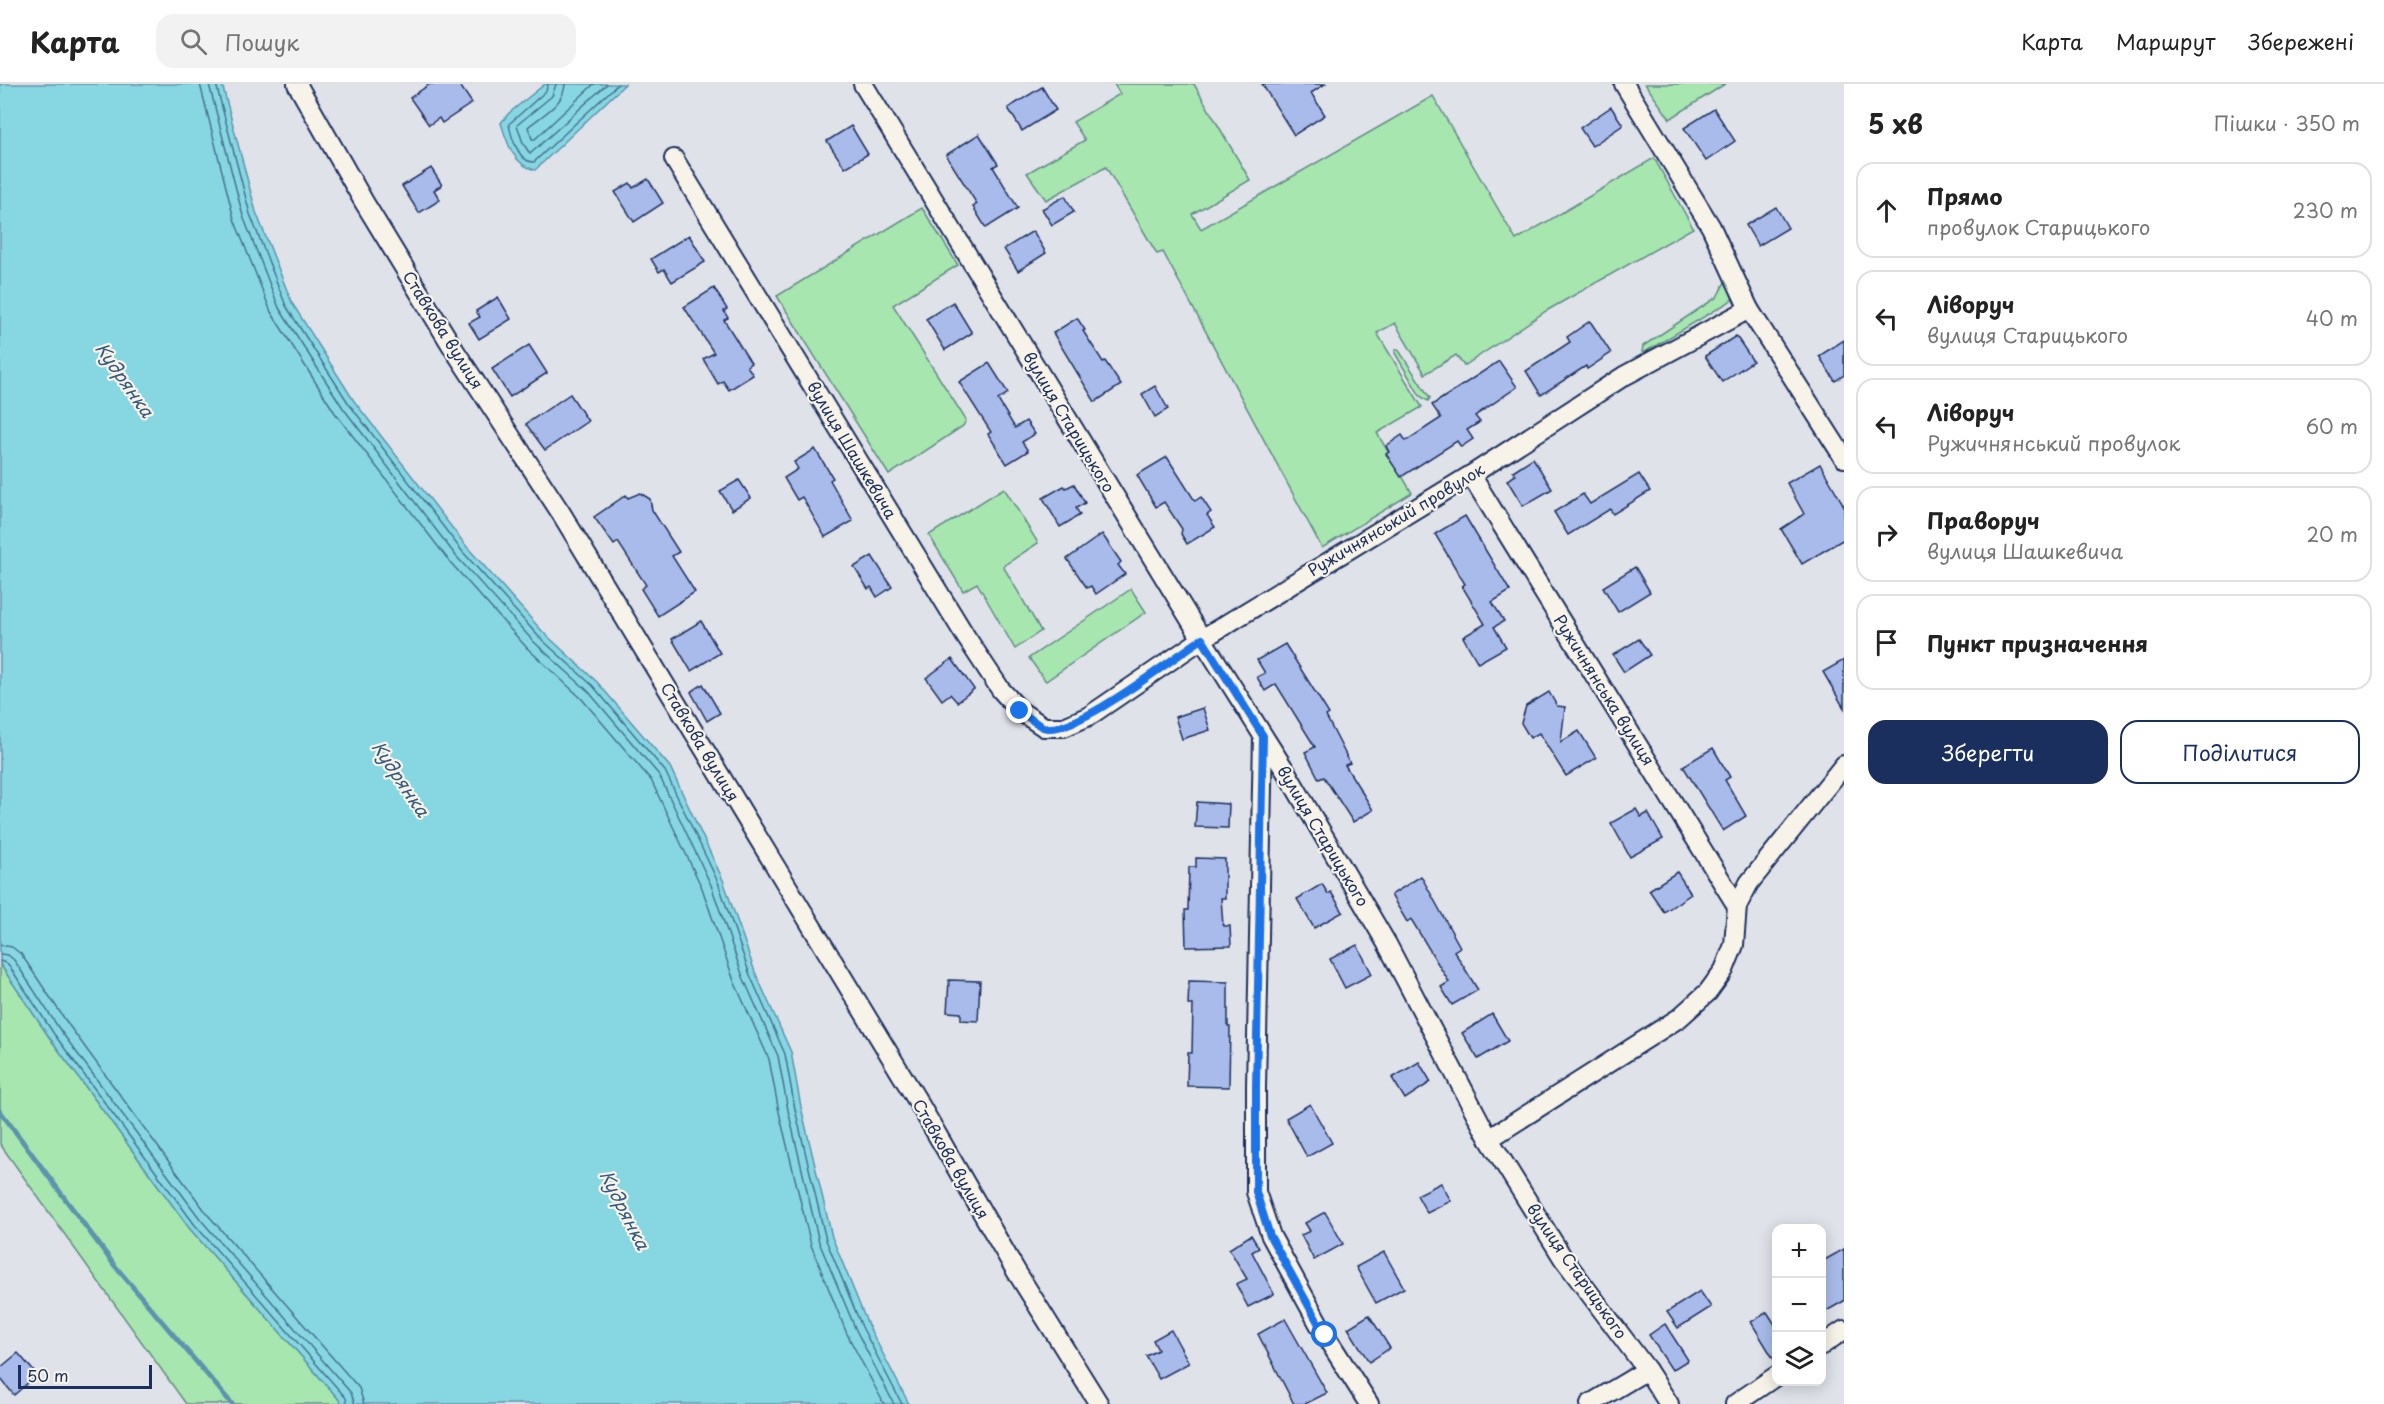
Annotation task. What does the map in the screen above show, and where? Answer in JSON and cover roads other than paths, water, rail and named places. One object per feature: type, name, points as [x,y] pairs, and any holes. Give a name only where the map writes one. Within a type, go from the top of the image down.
[{"type":"street","name":"Ставкова вулиця","points":[[297,84],[364,202],[455,351],[561,513],[1099,1404]]},
{"type":"street","name":"вулиця Старицького","points":[[863,84],[1202,639],[1288,775],[1387,944],[1489,1139],[1563,1258],[1647,1370],[1669,1404]]},
{"type":"street","points":[[1624,84],[1711,227],[1749,309],[1844,458]]},
{"type":"street","name":"вулиця Шашкевича","points":[[674,159],[966,637],[1001,690],[1020,711],[1044,727]]},
{"type":"street","name":"Ружичнянський провулок","points":[[1044,727],[1064,727],[1089,716],[1202,639],[1471,475],[1624,376],[1749,309]]},
{"type":"street","name":"Ружичнянська вулиця","points":[[1471,475],[1737,906]]},
{"type":"street","points":[[1263,736],[1256,1192],[1270,1236],[1325,1335],[1369,1404]]},
{"type":"street","points":[[1489,1139],[1679,1018],[1708,992],[1724,970],[1734,945],[1737,906],[1749,883],[1844,765]]},
{"type":"street","points":[[1262,786],[1271,776],[1288,775]]},
{"type":"street","points":[[1826,1342],[1844,1330]]},
{"type":"street","points":[[1590,1404],[1647,1370]]},
{"type":"street","points":[[1735,1404],[1772,1379]]},
{"type":"water","name":"Кудрянка","points":[[0,84],[222,84],[256,212],[292,303],[354,401],[467,547],[543,632],[597,682],[670,767],[723,880],[755,972],[791,1052],[801,1107],[832,1237],[868,1325],[909,1404],[343,1404],[190,1229],[49,1037],[0,964]]},
{"type":"water","points":[[545,84],[625,84],[535,170],[516,158],[501,123],[509,113]]},
{"type":"waterway","points":[[0,1111],[115,1266],[232,1404]]}]
